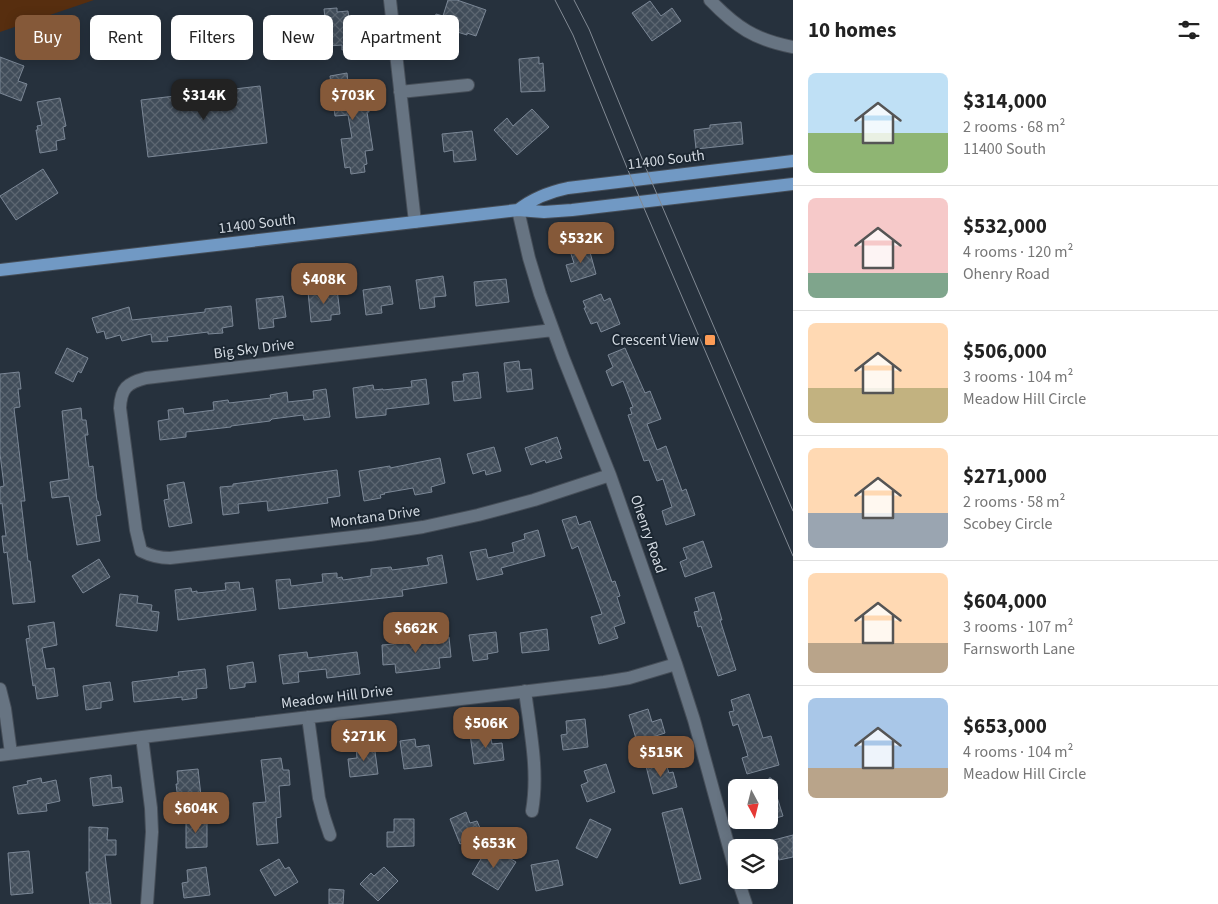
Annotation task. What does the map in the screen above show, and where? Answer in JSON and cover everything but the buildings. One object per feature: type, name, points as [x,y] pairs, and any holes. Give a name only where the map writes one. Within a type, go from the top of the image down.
[{"type":"main road","name":"11400 South","points":[[518,210],[539,196],[568,188],[793,161]]},
{"type":"main road","name":"11400 South","points":[[0,270],[518,210],[544,212],[572,210],[793,184]]},
{"type":"street","points":[[390,0],[415,222]]},
{"type":"street","points":[[710,0],[727,17],[762,39],[777,44],[793,46]]},
{"type":"street","points":[[400,92],[468,85]]},
{"type":"street","name":"Ohenry Road","points":[[518,210],[529,258],[553,330],[610,475],[676,664],[694,720],[728,843]]},
{"type":"street","name":"Big Sky Drive","points":[[141,551],[136,530],[120,408],[121,397],[125,388],[135,381],[146,378],[553,330]]},
{"type":"street","name":"Montana Drive","points":[[141,551],[150,556],[170,558],[423,527],[534,500],[610,475]]},
{"type":"street","name":"Meadow Hill Drive","points":[[6,754],[604,682],[629,678],[676,664]]},
{"type":"street","points":[[0,689],[5,709],[6,754]]},
{"type":"street","points":[[525,691],[535,776],[535,794],[532,811]]},
{"type":"street","points":[[308,717],[319,798],[330,835]]},
{"type":"street","points":[[142,737],[152,832],[147,904]]},
{"type":"street","points":[[741,889],[746,904]]},
{"type":"shaded area","points":[[0,0],[94,0],[50,15],[15,15],[15,27],[0,32]]},
{"type":"tram line","points":[[555,0],[573,35],[632,180],[793,556]]},
{"type":"tram line","points":[[574,0],[589,29],[650,178],[793,511]]},
{"type":"place","name":"Crescent View","points":[[710,340]]}]
